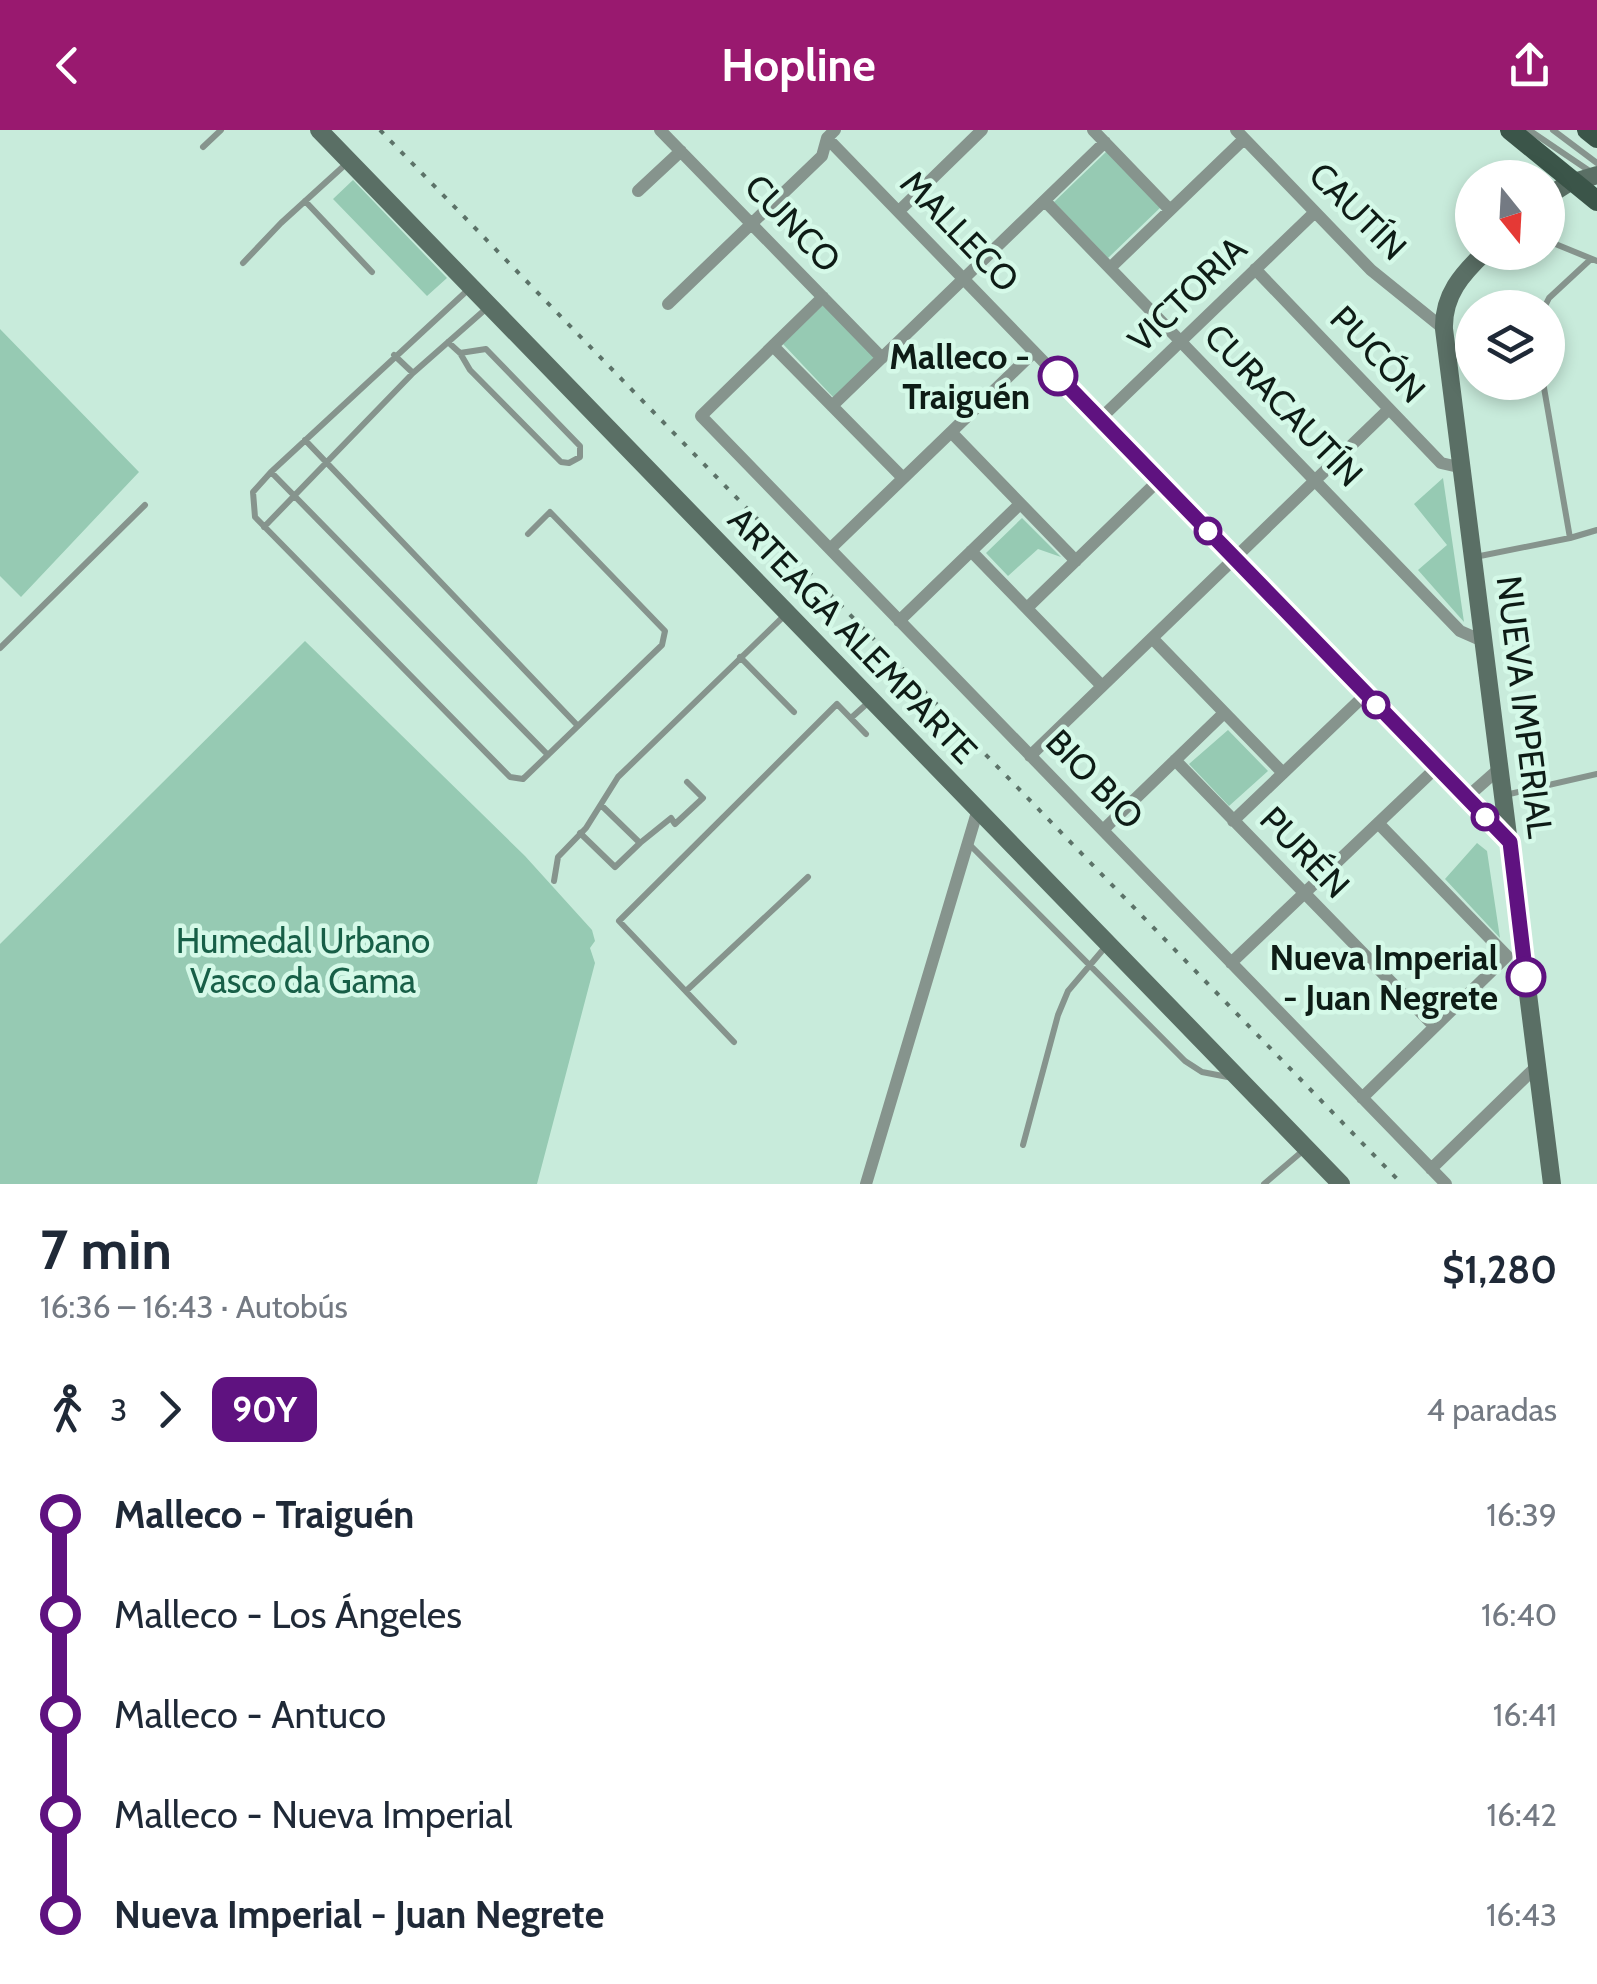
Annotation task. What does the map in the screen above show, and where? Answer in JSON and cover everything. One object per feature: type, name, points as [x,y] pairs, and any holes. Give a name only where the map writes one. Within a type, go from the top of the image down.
[{"type":"main road","name":"ARTEAGA ALEMPARTE","points":[[319,130],[1340,1184]]},
{"type":"main road","points":[[1510,130],[1597,201]]},
{"type":"main road","points":[[1587,130],[1597,138]]},
{"type":"main road","points":[[1565,187],[1597,176]]},
{"type":"main road","name":"NUEVA IMPERIAL","points":[[1469,270],[1454,287],[1445,311],[1444,329],[1510,842],[1515,955],[1537,1066],[1552,1184]]},
{"type":"street","name":"CUNCO","points":[[660,130],[882,358]]},
{"type":"street","points":[[899,212],[982,130]]},
{"type":"street","points":[[1093,130],[1170,210]]},
{"type":"street","points":[[668,304],[822,156],[829,132]]},
{"type":"street","name":"MALLECO","points":[[829,132],[899,212],[1510,842]]},
{"type":"street","points":[[1110,268],[1240,134]]},
{"type":"street","name":"CAUTÍN","points":[[1240,134],[1371,270],[1444,329]]},
{"type":"street","points":[[832,406],[1105,142]]},
{"type":"street","points":[[638,191],[680,151]]},
{"type":"street","name":"CURACAUTÍN","points":[[1045,201],[1460,631],[1485,642]]},
{"type":"street","name":"VICTORIA","points":[[1100,420],[1315,212]]},
{"type":"street","name":"PUCÓN","points":[[1255,270],[1441,463],[1462,468]]},
{"type":"street","points":[[823,297],[773,346],[903,478]]},
{"type":"street","name":"BIO BIO","points":[[773,346],[701,416],[1446,1184]]},
{"type":"street","points":[[830,549],[1034,352]]},
{"type":"street","points":[[1030,756],[1389,409]]},
{"type":"street","points":[[951,432],[1076,561]]},
{"type":"street","points":[[1027,608],[1159,480]]},
{"type":"street","points":[[899,621],[1020,504]]},
{"type":"street","points":[[971,551],[1102,686]]},
{"type":"street","points":[[1152,638],[1283,773]]},
{"type":"street","points":[[1233,821],[1366,694]]},
{"type":"street","points":[[1102,830],[1224,713]]},
{"type":"street","name":"PURÉN","points":[[1176,760],[1434,1026]]},
{"type":"street","points":[[1231,963],[1437,767]]},
{"type":"street","points":[[1466,798],[1500,768]]},
{"type":"street","points":[[866,1184],[978,809]]},
{"type":"street","points":[[1362,1098],[1434,1026],[1515,955],[1378,823]]},
{"type":"street","points":[[1431,1169],[1537,1066]]},
{"type":"lane","points":[[203,147],[221,130]]},
{"type":"lane","points":[[1529,130],[1597,176]]},
{"type":"lane","points":[[1553,130],[1597,163]]},
{"type":"lane","points":[[243,263],[349,162]]},
{"type":"lane","points":[[305,201],[372,272]]},
{"type":"lane","points":[[1558,290],[1594,260],[1565,249]]},
{"type":"lane","points":[[470,287],[271,472],[253,492],[254,517],[510,777],[523,779],[662,645],[665,631],[550,512],[528,534]]},
{"type":"lane","points":[[264,526],[413,373],[489,306]]},
{"type":"lane","points":[[448,342],[470,370],[562,462],[580,457],[580,446],[486,349],[460,353]]},
{"type":"lane","points":[[394,355],[413,373]]},
{"type":"lane","points":[[1545,400],[1570,538]]},
{"type":"lane","points":[[305,440],[578,726]]},
{"type":"lane","points":[[271,472],[548,755]]},
{"type":"lane","points":[[0,648],[146,506]]},
{"type":"lane","points":[[1474,557],[1597,530]]},
{"type":"lane","points":[[554,881],[558,857],[601,805],[618,777],[786,614]]},
{"type":"lane","points":[[740,657],[794,712]]},
{"type":"lane","points":[[851,718],[871,700]]},
{"type":"lane","points":[[734,1042],[619,921],[837,704],[866,734]]},
{"type":"lane","points":[[1503,795],[1597,774]]},
{"type":"lane","points":[[580,833],[616,868],[670,818],[675,824],[703,798],[687,782]]},
{"type":"lane","points":[[601,805],[640,843]]},
{"type":"lane","points":[[968,842],[1186,1061],[1202,1072],[1239,1079]]},
{"type":"lane","points":[[686,991],[808,877]]},
{"type":"lane","points":[[1023,1146],[1068,991],[1108,944]]},
{"type":"lane","points":[[1264,1184],[1306,1148]]},
{"type":"green space","points":[[1107,151],[1161,207],[1108,258],[1054,202]]},
{"type":"green space","points":[[353,180],[447,278],[427,296],[333,199]]},
{"type":"green space","points":[[825,303],[878,355],[834,398],[783,344]]},
{"type":"green space","points":[[0,329],[139,472],[21,597],[0,576]]},
{"type":"green space","points":[[1443,478],[1464,622],[1418,570],[1447,545],[1414,504]]},
{"type":"green space","points":[[1022,518],[1061,557],[1038,549],[1008,576],[986,553]]},
{"type":"green space","name":"Humedal Urbano Vasco da Gama","points":[[305,641],[525,856],[592,930],[595,941],[590,948],[595,963],[537,1184],[0,1184],[0,944]]},
{"type":"green space","points":[[1228,730],[1268,771],[1229,806],[1189,764]]},
{"type":"green space","points":[[1477,843],[1487,851],[1500,938],[1445,879]]},
{"type":"railway","points":[[380,130],[1402,1184]]},
{"type":"bus line","name":"90Y","points":[[1058,376],[1510,842],[1526,977]]},
{"type":"place","name":"Malleco - Traiguén","points":[[1058,376]]},
{"type":"place","name":"Nueva Imperial - Juan Negrete","points":[[1526,977]]}]
